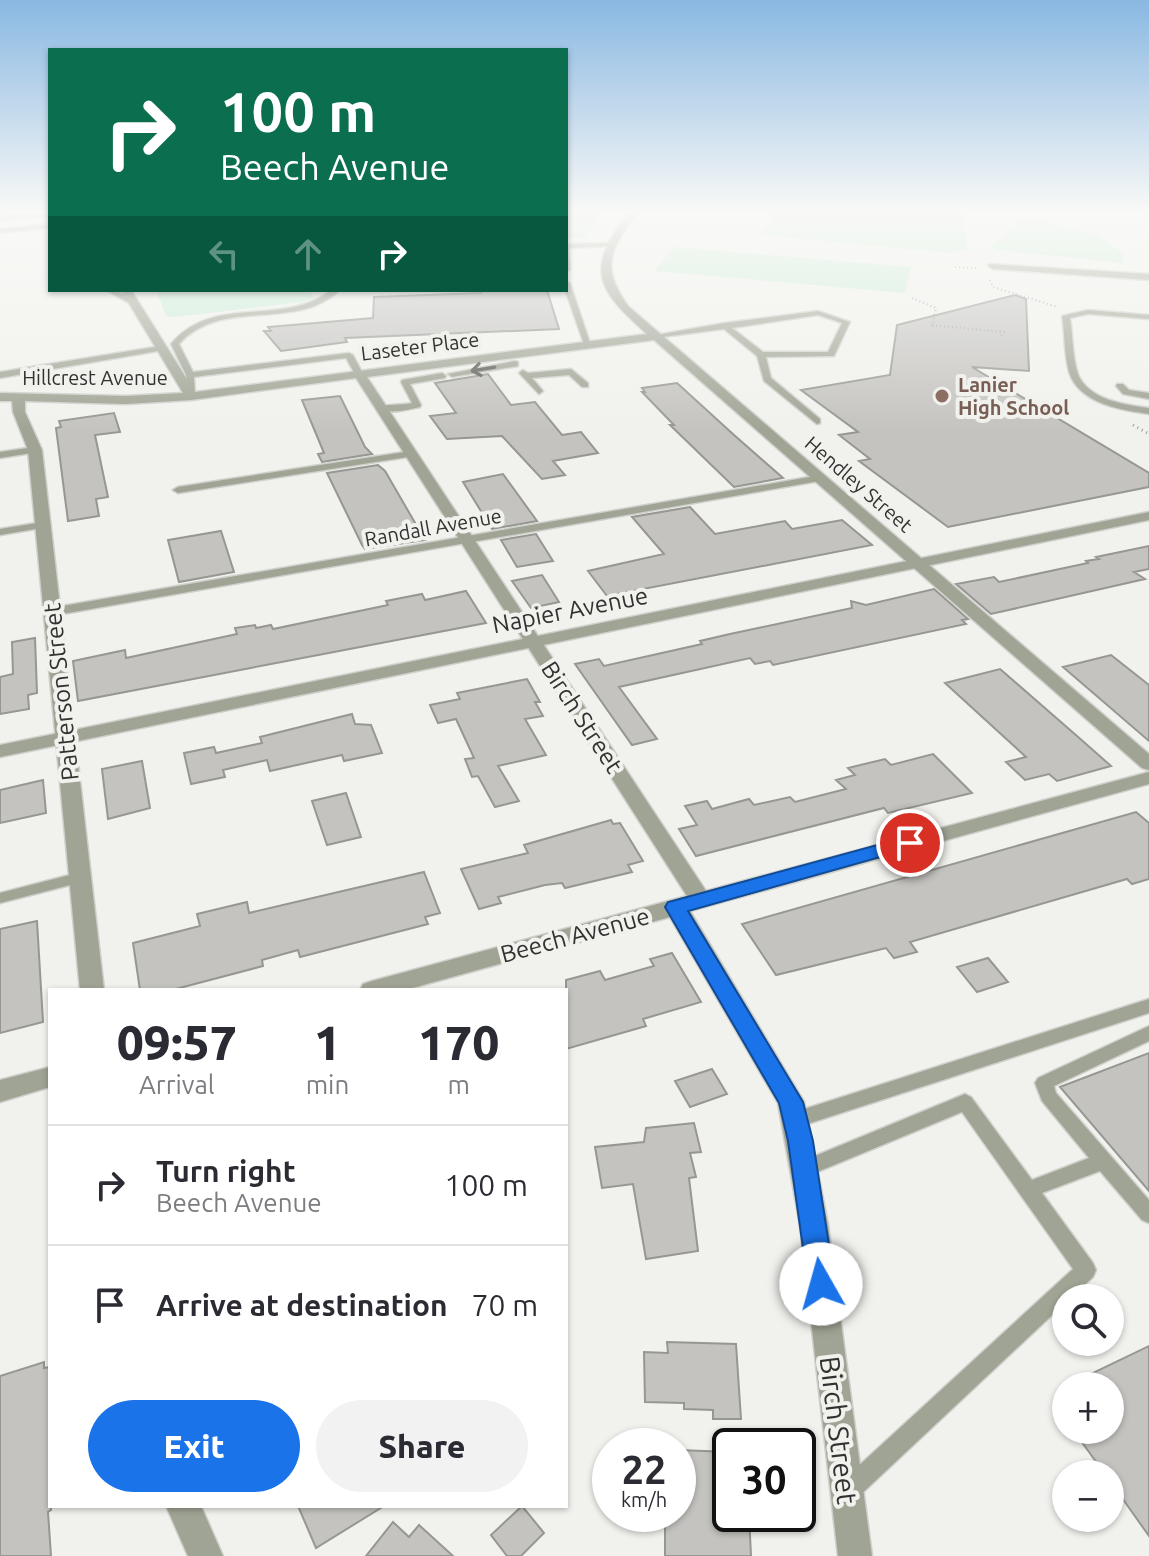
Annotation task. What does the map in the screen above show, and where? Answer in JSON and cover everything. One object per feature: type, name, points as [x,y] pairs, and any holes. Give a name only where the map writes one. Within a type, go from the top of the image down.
[{"type":"street","name":"Hendley Street","points":[[609,286],[613,296],[655,336],[1149,764]]},
{"type":"street","points":[[128,295],[191,396]]},
{"type":"street","name":"Laseter Place","points":[[191,396],[359,374],[413,373],[655,336]]},
{"type":"street","name":"Birch Street","points":[[359,374],[533,642],[688,903],[791,1102],[805,1169],[855,1556]]},
{"type":"street","name":"Hillcrest Avenue","points":[[9,397],[126,400],[191,396]]},
{"type":"street","name":"Patterson Street","points":[[9,397],[35,450],[92,988]]},
{"type":"street","name":"Napier Avenue","points":[[0,751],[1149,516]]},
{"type":"street","name":"Beech Avenue","points":[[379,988],[1149,778]]},
{"type":"street","points":[[0,1091],[48,1078]]},
{"type":"street","points":[[184,1508],[206,1556]]},
{"type":"lane","points":[[568,289],[588,344]]},
{"type":"lane","points":[[191,396],[190,375],[175,344],[185,332],[218,319],[308,305],[324,300],[334,292]]},
{"type":"lane","points":[[1149,317],[1109,318],[1088,312],[1066,316],[1076,379],[1094,396],[1130,409],[1149,411]]},
{"type":"lane","points":[[655,336],[818,313],[846,322],[831,354],[761,355]]},
{"type":"lane","points":[[724,325],[761,355],[767,379],[817,421]]},
{"type":"lane","points":[[0,375],[161,348]]},
{"type":"lane","points":[[190,375],[349,355],[359,374]]},
{"type":"lane","points":[[381,408],[399,409],[417,405],[405,382],[413,373],[447,375],[510,360],[539,391]]},
{"type":"lane","points":[[526,376],[571,372],[585,385]]},
{"type":"lane","points":[[1120,386],[1126,392],[1149,396]]},
{"type":"lane","points":[[0,455],[35,450]]},
{"type":"lane","points":[[178,490],[411,454]]},
{"type":"lane","name":"Randall Avenue","points":[[51,612],[821,478]]},
{"type":"lane","points":[[0,532],[43,525]]},
{"type":"lane","points":[[0,898],[81,877]]},
{"type":"lane","points":[[795,1120],[1149,1006]]},
{"type":"lane","points":[[1149,1033],[1044,1083],[1048,1096],[1149,1214]]},
{"type":"lane","points":[[805,1169],[965,1102],[1086,1270],[847,1492]]},
{"type":"lane","points":[[1028,1190],[1103,1161]]},
{"type":"path","points":[[993,286],[1067,311]]},
{"type":"path","points":[[912,298],[936,308],[932,327],[1004,332],[1000,337]]},
{"type":"path","points":[[1123,419],[1149,434]]},
{"type":"green space","points":[[821,286],[907,286],[905,293]]},
{"type":"green space","points":[[157,292],[310,292],[314,298],[302,302],[166,316]]},
{"type":"building","points":[[548,292],[559,329],[345,338],[347,342],[281,351],[264,331],[271,331],[268,327],[373,318],[374,297]]},
{"type":"building","points":[[1015,295],[1026,299],[1029,371],[972,367],[1149,473],[1149,487],[948,527],[859,461],[870,459],[839,435],[858,432],[801,390],[890,375],[897,325]]},
{"type":"building","points":[[488,374],[511,405],[535,402],[562,435],[581,432],[598,453],[553,461],[565,475],[542,479],[502,436],[447,439],[430,416],[456,413],[435,383]]},
{"type":"building","points":[[677,383],[783,478],[734,487],[670,425],[674,425],[642,392],[645,392],[642,388]]},
{"type":"building","points":[[340,396],[365,447],[372,454],[322,462],[318,454],[324,453],[302,400]]},
{"type":"building","points":[[114,413],[120,432],[95,435],[108,497],[96,499],[99,516],[68,521],[56,428],[61,427],[59,421]]},
{"type":"building","points":[[378,465],[385,471],[425,540],[365,549],[362,545],[327,473]]},
{"type":"building","points":[[503,474],[537,521],[492,529],[463,482]]},
{"type":"building","points":[[690,507],[715,534],[785,521],[792,529],[842,520],[872,545],[607,596],[588,571],[664,554],[632,517]]},
{"type":"building","points":[[221,531],[234,572],[179,582],[168,540]]},
{"type":"building","points":[[536,534],[553,561],[517,567],[501,540]]},
{"type":"building","points":[[1149,546],[1149,569],[1134,572],[1145,579],[991,614],[956,584],[994,577],[999,582]]},
{"type":"building","points":[[542,575],[559,602],[531,608],[512,581]]},
{"type":"building","points":[[934,589],[968,619],[962,620],[966,624],[773,665],[770,661],[755,664],[750,658],[619,687],[657,739],[632,745],[575,664],[599,659],[604,666],[702,644],[700,641],[852,608],[851,601],[866,605]]},
{"type":"building","points":[[466,591],[486,623],[78,701],[73,661],[125,650],[126,658],[237,634],[235,628],[271,625],[273,629],[388,605],[386,601],[422,594],[425,600]]},
{"type":"building","points":[[35,638],[37,693],[28,695],[29,709],[0,714],[0,677],[13,674],[12,642]]},
{"type":"building","points":[[1111,655],[1149,685],[1149,741],[1063,667]]},
{"type":"building","points":[[1000,669],[1111,766],[1057,781],[1049,774],[1025,780],[1006,762],[1026,757],[945,683]]},
{"type":"building","points":[[527,679],[540,702],[535,702],[543,716],[525,719],[546,755],[498,766],[519,801],[495,807],[478,776],[472,777],[465,759],[474,758],[456,719],[438,723],[430,705],[460,699],[457,693]]},
{"type":"building","points":[[352,714],[355,724],[371,725],[382,753],[344,761],[342,755],[270,771],[267,760],[223,770],[225,777],[191,784],[184,753],[214,747],[216,753],[262,743],[260,737]]},
{"type":"building","points":[[933,754],[972,793],[888,813],[884,808],[696,856],[679,829],[697,825],[685,806],[707,801],[712,809],[749,799],[754,805],[790,797],[795,802],[846,789],[836,780],[855,775],[848,768],[885,759],[891,765]]},
{"type":"building","points":[[142,761],[150,808],[108,819],[102,769]]},
{"type":"building","points":[[43,780],[46,813],[0,823],[0,790]]},
{"type":"building","points":[[346,793],[361,837],[327,845],[312,801]]},
{"type":"building","points":[[1136,812],[1149,823],[1149,879],[1132,884],[1127,879],[910,942],[917,952],[894,958],[886,948],[776,975],[742,924]]},
{"type":"building","points":[[611,820],[613,824],[620,823],[643,861],[628,865],[632,872],[565,888],[562,883],[545,885],[498,897],[501,903],[479,909],[461,869],[528,853],[524,845]]},
{"type":"building","points":[[424,872],[440,913],[425,917],[428,924],[300,957],[298,950],[262,960],[263,966],[180,988],[140,988],[133,943],[200,926],[197,914],[247,902],[249,913]]},
{"type":"building","points":[[37,921],[43,1022],[0,1033],[0,929]]},
{"type":"building","points":[[672,953],[701,1002],[643,1019],[646,1026],[568,1048],[566,980],[600,971],[605,980],[654,966],[650,959]]},
{"type":"building","points":[[988,958],[1008,982],[977,992],[957,967]]},
{"type":"building","points":[[1149,1053],[1149,1191],[1060,1087]]},
{"type":"building","points":[[712,1069],[727,1094],[690,1107],[675,1081]]},
{"type":"building","points":[[694,1123],[701,1152],[690,1153],[696,1177],[689,1178],[698,1251],[646,1259],[633,1184],[602,1188],[595,1147],[644,1142],[646,1128]]},
{"type":"building","points":[[667,1342],[736,1344],[741,1419],[713,1419],[713,1410],[684,1409],[684,1403],[645,1402],[644,1352],[668,1353]]},
{"type":"building","points":[[1149,1346],[1149,1536],[1124,1501],[1124,1460],[1095,1460],[1083,1444],[1124,1444],[1124,1372],[1095,1372]]},
{"type":"building","points":[[44,1362],[44,1368],[48,1367],[51,1556],[0,1556],[0,1376]]},
{"type":"building","points":[[696,1451],[712,1451],[712,1532],[750,1532],[751,1556],[665,1556],[665,1532],[696,1532]]},
{"type":"building","points":[[299,1508],[381,1508],[316,1548]]},
{"type":"building","points":[[520,1508],[524,1508],[544,1533],[521,1556],[507,1556],[491,1535]]},
{"type":"building","points":[[393,1522],[409,1537],[419,1525],[453,1556],[366,1556]]},
{"type":"place","name":"Lanier High School","points":[[942,396]]},
{"type":"route","points":[[821,1284],[801,1141],[791,1102],[676,907],[910,843]]}]
